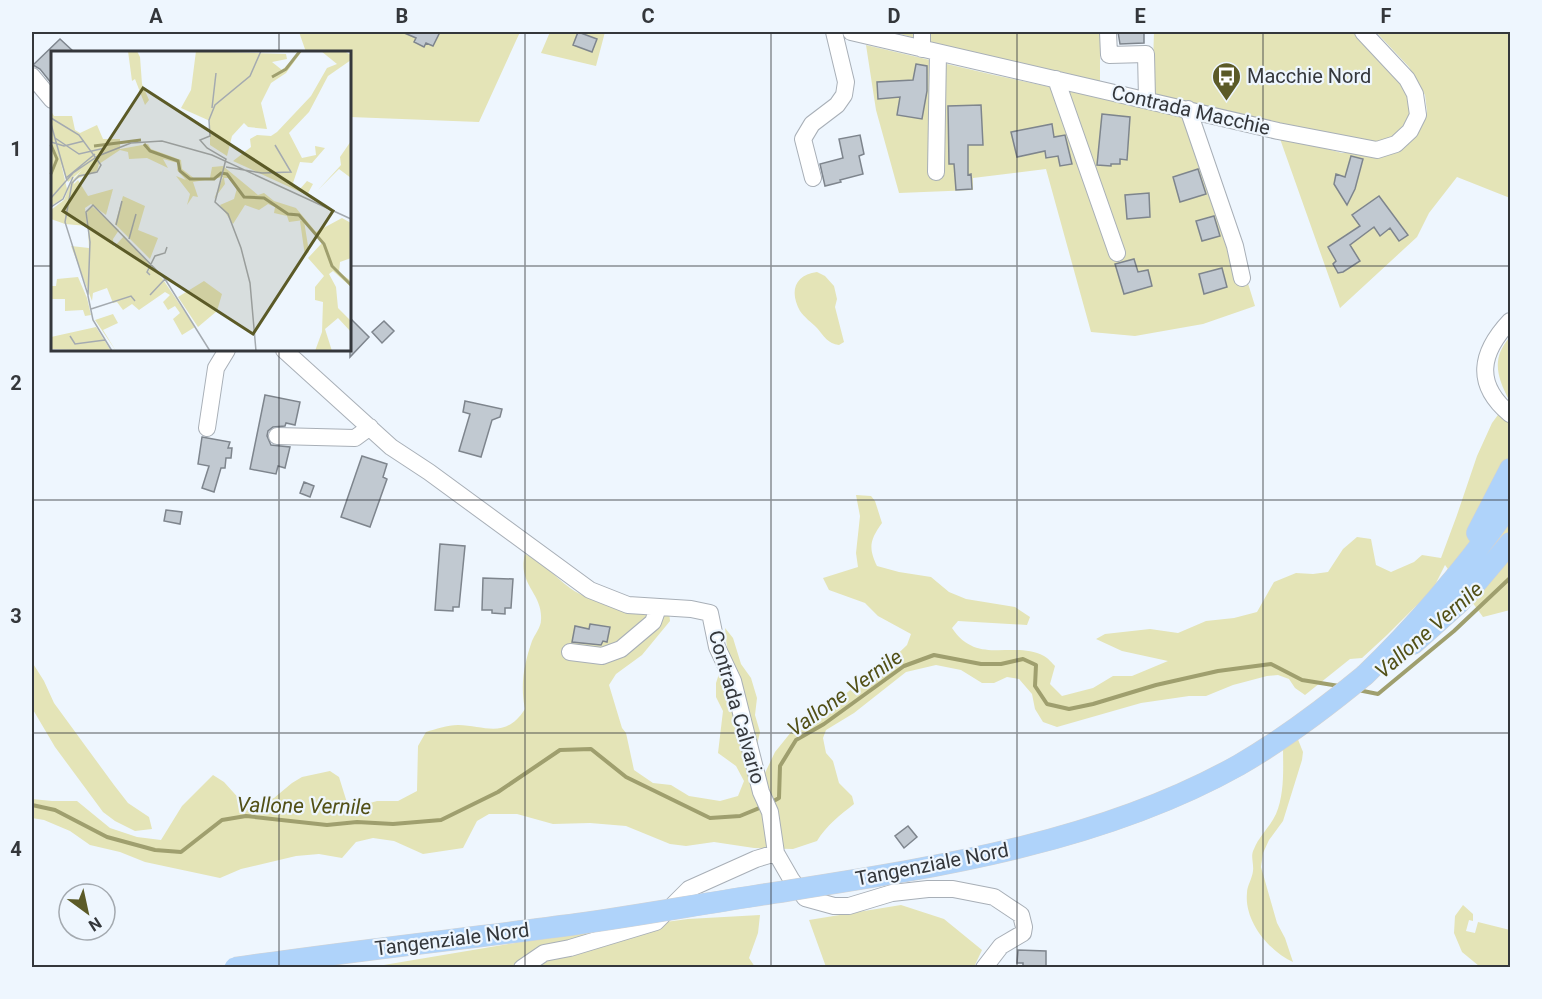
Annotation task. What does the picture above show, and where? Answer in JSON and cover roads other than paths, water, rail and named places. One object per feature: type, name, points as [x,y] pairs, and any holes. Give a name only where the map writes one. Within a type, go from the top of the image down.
[{"type":"main road","points":[[1443,593],[1510,469]]},
{"type":"main road","name":"Tangenziale Nord","points":[[235,968],[579,924],[899,873],[1050,840],[1125,815],[1182,792],[1238,765],[1298,727],[1365,675],[1398,643],[1443,593],[1474,556],[1510,505]]},
{"type":"main road","points":[[1365,675],[1395,660],[1460,602],[1510,543]]},
{"type":"street","points":[[813,178],[803,139],[812,124],[837,105],[844,94],[846,82],[834,32]]},
{"type":"street","name":"Contrada Macchie","points":[[851,32],[1278,131],[1377,150],[1396,144],[1410,130],[1418,115],[1415,94],[1407,79],[1363,32]]},
{"type":"street","points":[[922,32],[930,51],[936,172]]},
{"type":"street","points":[[1108,32],[1109,55],[1146,54],[1147,99]]},
{"type":"street","points":[[32,76],[51,99]]},
{"type":"street","points":[[1056,79],[1117,253]]},
{"type":"street","points":[[1188,109],[1234,246],[1242,278]]},
{"type":"street","points":[[1510,321],[1489,348],[1485,364],[1490,392],[1510,414]]},
{"type":"street","points":[[207,428],[216,368],[226,351]]},
{"type":"street","name":"Contrada Calvario","points":[[285,351],[391,447],[429,472],[590,590],[628,605],[691,609],[710,613],[717,646],[733,681],[761,792],[770,812],[776,853],[805,898],[834,906],[849,906],[892,893],[928,889],[953,889],[994,897],[1021,915],[1024,927],[1023,933],[1001,946],[984,968]]},
{"type":"street","points":[[277,436],[355,438],[369,427]]},
{"type":"street","points":[[570,652],[602,656],[621,649],[653,622],[658,608]]},
{"type":"street","points":[[522,968],[544,953],[570,948],[656,922],[689,889],[756,859],[776,853]]},
{"type":"waterway","name":"Vallone Vernile","points":[[1358,690],[1378,694],[1454,631],[1510,578]]},
{"type":"waterway","name":"Vallone Vernile","points":[[770,803],[779,798],[780,766],[796,740],[824,724],[904,666],[934,655],[981,664],[1001,664],[1023,659],[1036,665],[1035,686],[1047,704],[1069,709],[1218,671],[1271,664],[1302,680],[1339,686]]},
{"type":"waterway","name":"Vallone Vernile","points":[[32,805],[55,810],[107,837],[155,850],[181,852],[222,820],[246,816],[327,825],[357,822],[393,824],[441,820],[498,792],[560,750],[591,749],[626,777],[710,818],[740,816],[764,806]]},
{"type":"place","name":"Macchie Nord","points":[[1226,102]]}]
